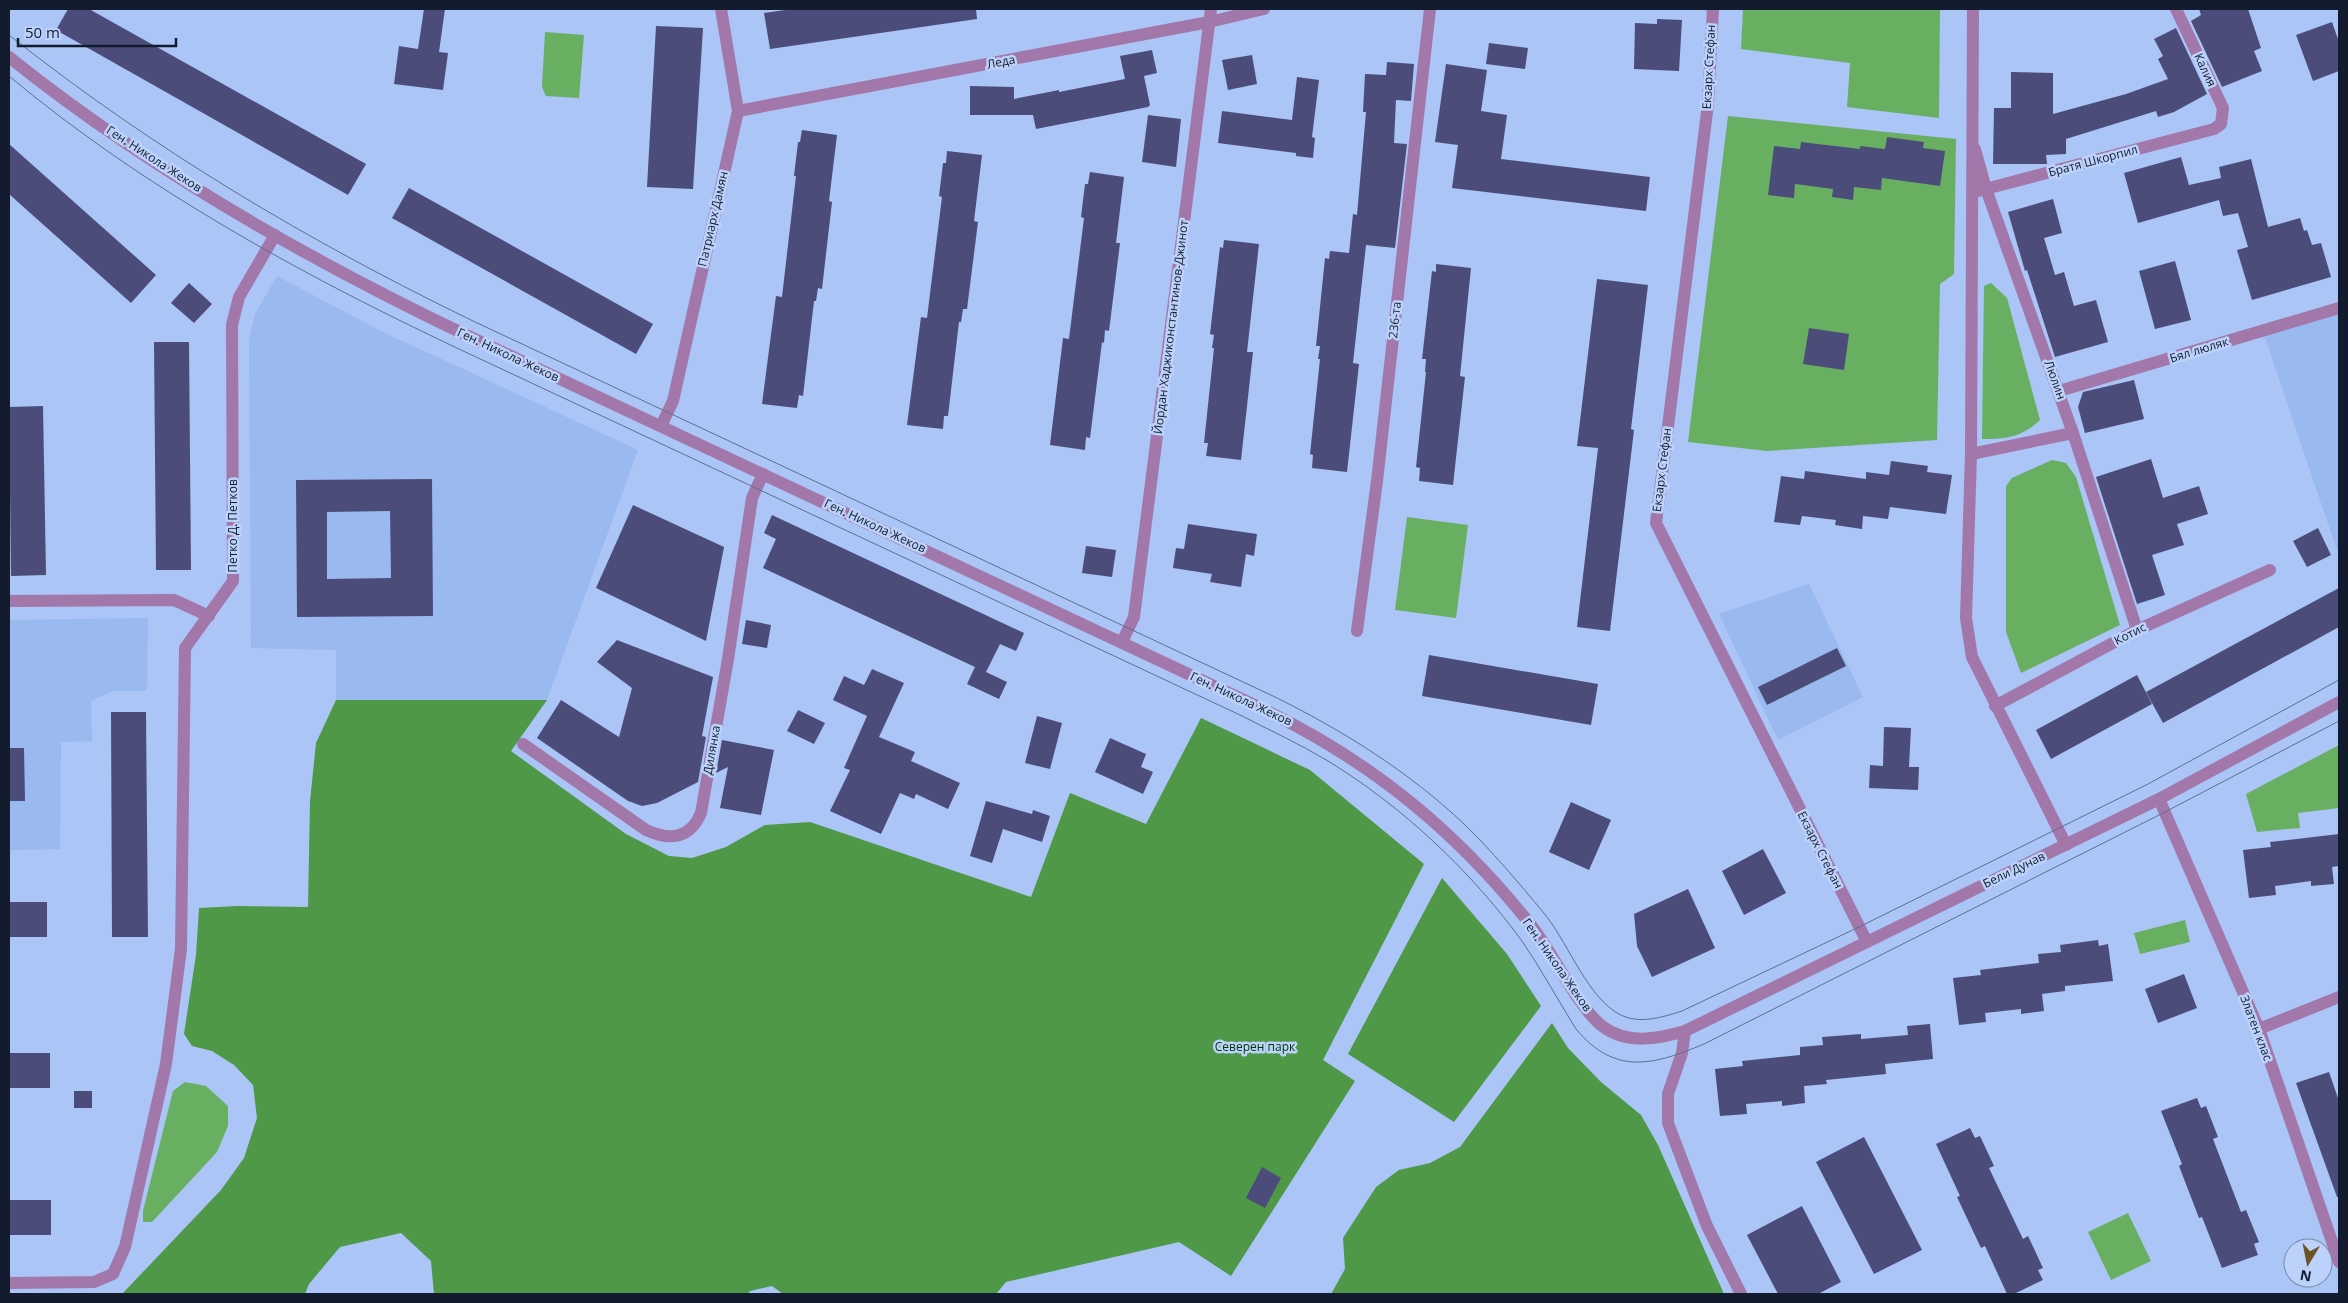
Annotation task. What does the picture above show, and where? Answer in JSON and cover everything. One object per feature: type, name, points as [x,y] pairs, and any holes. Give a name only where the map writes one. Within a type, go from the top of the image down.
[{"type":"street","name":"Патриарх Дамян","points":[[661,426],[673,400],[738,111],[721,9]]},
{"type":"street","name":"Йордан Хаджиконстантинов-Джинот","points":[[1122,642],[1134,617],[1211,9]]},
{"type":"street","name":"Леда","points":[[738,111],[1209,22],[1264,9]]},
{"type":"street","name":"236-та","points":[[1357,631],[1377,481],[1430,9]]},
{"type":"street","name":"Екзарх Стефан","points":[[1713,9],[1708,104],[1656,523],[1867,942]]},
{"type":"street","points":[[1973,9],[1971,454],[1966,618],[1972,657],[2066,845]]},
{"type":"street","name":"Калия","points":[[2176,9],[2223,108],[2221,124],[2214,129]]},
{"type":"street","name":"Ген. Никола Жеков","points":[[9,57],[104,127],[275,235],[400,304],[1300,727],[1372,770],[1418,807],[1464,849],[1502,889],[1532,926],[1586,1009],[1602,1026],[1619,1034],[1634,1038],[1664,1038],[1685,1031]]},
{"type":"street","name":"Братя Шкорпил","points":[[1971,193],[2214,129]]},
{"type":"street","name":"Люлин","points":[[1971,132],[1986,189],[2059,391],[2137,630]]},
{"type":"street","name":"Петко Д. Петков","points":[[9,1283],[94,1282],[113,1274],[125,1247],[166,1064],[181,949],[185,648],[233,581],[232,325],[239,297],[275,235]]},
{"type":"street","name":"Бял люляк","points":[[2059,391],[2339,308]]},
{"type":"street","points":[[1971,454],[2073,433]]},
{"type":"street","name":"Дилянка","points":[[524,744],[646,830],[660,836],[673,836],[683,834],[696,826],[701,813],[752,498],[763,474]]},
{"type":"street","name":"Котис","points":[[1995,706],[2137,630],[2270,570]]},
{"type":"street","points":[[9,600],[174,600],[209,616]]},
{"type":"street","name":"Бели Дунав","points":[[1685,1031],[2159,799],[2339,702]]},
{"type":"street","name":"Златен клас","points":[[2159,799],[2259,1029],[2339,1262]]},
{"type":"street","points":[[2259,1029],[2339,997]]},
{"type":"street","points":[[1685,1031],[1682,1053],[1668,1094],[1668,1123],[1708,1226],[1741,1294]]},
{"type":"shaded area","points":[[277,276],[383,332],[638,450],[547,700],[336,700],[336,650],[251,648],[249,340],[255,314]]},
{"type":"shaded area","points":[[2339,312],[2339,549],[2337,550],[2263,332]]},
{"type":"shaded area","points":[[1809,584],[1863,697],[1778,740],[1719,614]]},
{"type":"shaded area","points":[[148,618],[147,691],[112,691],[91,701],[92,741],[61,742],[60,849],[9,850],[9,620]]},
{"type":"green space","points":[[1743,9],[1940,9],[1939,118],[1847,107],[1850,63],[1741,49]]},
{"type":"green space","points":[[545,32],[584,35],[579,98],[546,96],[542,87]]},
{"type":"green space","points":[[1728,116],[1956,139],[1954,274],[1940,284],[1937,440],[1767,451],[1688,442]]},
{"type":"green space","points":[[1991,283],[2007,298],[2040,420],[2027,430],[2013,436],[1982,439],[1984,286]]},
{"type":"green space","points":[[2052,460],[2066,463],[2076,477],[2120,625],[2021,673],[2006,632],[2006,486],[2012,478]]},
{"type":"green space","points":[[1407,517],[1468,525],[1456,618],[1395,610]]},
{"type":"green space","name":"Северен парк","points":[[336,700],[547,700],[511,751],[626,834],[669,856],[692,858],[726,847],[765,825],[810,822],[1031,897],[1070,793],[1146,824],[1201,718],[1310,770],[1424,864],[1323,1060],[1355,1081],[1231,1276],[1179,1242],[1006,1282],[996,1294],[783,1294],[772,1286],[750,1291],[748,1294],[434,1294],[431,1261],[401,1233],[340,1247],[309,1284],[305,1294],[123,1293],[221,1190],[244,1158],[257,1118],[253,1085],[234,1065],[212,1051],[192,1046],[184,1034],[196,955],[199,908],[237,906],[308,907],[310,801],[316,743]]},
{"type":"green space","points":[[2339,745],[2339,808],[2298,813],[2300,828],[2257,832],[2246,794]]},
{"type":"green space","points":[[1442,878],[1507,954],[1541,1006],[1454,1122],[1348,1054]]},
{"type":"green space","points":[[2185,920],[2190,942],[2140,954],[2134,933]]},
{"type":"green space","points":[[1552,1023],[1568,1048],[1601,1082],[1641,1115],[1658,1145],[1724,1294],[1331,1294],[1345,1269],[1343,1238],[1376,1187],[1399,1170],[1430,1163],[1460,1147]]},
{"type":"green space","points":[[185,1082],[206,1086],[228,1106],[228,1126],[217,1152],[152,1222],[143,1222],[143,1211],[173,1091]]},
{"type":"green space","points":[[2128,1213],[2151,1261],[2111,1280],[2088,1232]]},
{"type":"building","points":[[68,9],[89,9],[366,164],[348,195],[56,30]]},
{"type":"building","points":[[424,9],[445,9],[439,52],[448,53],[443,90],[394,84],[399,46],[418,49]]},
{"type":"building","points":[[792,9],[976,9],[977,19],[770,49],[764,13]]},
{"type":"building","points":[[2199,9],[2248,9],[2261,48],[2254,51],[2262,71],[2222,87],[2191,21],[2201,15]]},
{"type":"building","points":[[1657,19],[1682,20],[1679,71],[1634,69],[1635,23],[1657,24]]},
{"type":"building","points":[[2332,22],[2339,42],[2339,71],[2313,81],[2296,35]]},
{"type":"building","points":[[656,26],[703,28],[693,189],[647,187]]},
{"type":"building","points":[[2176,28],[2207,94],[2174,112],[2158,117],[2156,111],[2066,139],[2066,154],[2046,155],[2047,164],[1993,164],[1994,108],[2011,108],[2011,72],[2053,73],[2053,114],[2126,94],[2168,79],[2158,59],[2163,56],[2154,39]]},
{"type":"building","points":[[1489,43],[1528,48],[1525,69],[1486,64]]},
{"type":"building","points":[[1152,50],[1157,73],[1144,76],[1150,105],[1148,107],[1036,129],[1033,115],[970,115],[970,86],[1014,87],[1014,99],[1125,79],[1120,56]]},
{"type":"building","points":[[1252,55],[1257,84],[1228,90],[1222,60]]},
{"type":"building","points":[[1387,62],[1414,64],[1411,101],[1396,100],[1394,143],[1407,144],[1395,248],[1366,245],[1353,363],[1359,364],[1347,472],[1312,468],[1313,455],[1310,454],[1320,359],[1318,359],[1320,346],[1316,346],[1325,258],[1329,259],[1330,251],[1349,253],[1353,214],[1357,215],[1366,112],[1363,112],[1365,74],[1386,75]]},
{"type":"building","points":[[1446,64],[1487,70],[1481,111],[1507,115],[1501,159],[1650,177],[1646,211],[1452,188],[1458,145],[1435,142]]},
{"type":"building","points":[[1297,77],[1319,80],[1312,137],[1315,138],[1313,158],[1296,156],[1296,153],[1218,143],[1222,111],[1292,120]]},
{"type":"building","points":[[1148,115],[1181,119],[1176,167],[1142,162]]},
{"type":"building","points":[[802,130],[837,135],[829,201],[832,202],[822,289],[818,288],[816,301],[814,301],[803,396],[799,395],[797,408],[762,404],[776,296],[782,297],[796,176],[794,176],[798,142],[800,142]]},
{"type":"building","points":[[1887,137],[1924,142],[1923,148],[1945,151],[1940,186],[1882,178],[1881,190],[1854,187],[1853,200],[1832,197],[1833,189],[1795,184],[1794,198],[1768,195],[1774,146],[1800,149],[1801,142],[1860,149],[1860,146],[1885,149]]},
{"type":"building","points":[[9,144],[156,275],[131,303],[9,194]]},
{"type":"building","points":[[947,151],[982,155],[974,221],[978,222],[967,309],[963,309],[961,322],[959,322],[948,416],[944,416],[943,429],[907,425],[921,317],[927,318],[942,197],[939,196],[943,163],[946,163]]},
{"type":"building","points":[[2181,157],[2189,185],[2221,178],[2219,167],[2251,159],[2268,227],[2300,218],[2304,231],[2307,230],[2312,245],[2321,243],[2331,277],[2252,300],[2237,250],[2248,247],[2238,213],[2223,216],[2219,200],[2138,223],[2124,173]]},
{"type":"building","points":[[1090,172],[1124,177],[1116,243],[1120,243],[1109,331],[1105,330],[1104,343],[1102,342],[1090,438],[1086,437],[1085,450],[1050,445],[1063,338],[1069,339],[1084,218],[1081,217],[1085,184],[1088,184]]},
{"type":"building","points":[[409,188],[653,324],[636,354],[392,218]]},
{"type":"building","points":[[2053,199],[2062,233],[2044,238],[2055,275],[2064,272],[2074,306],[2096,300],[2108,342],[2055,357],[2027,270],[2025,271],[2008,212]]},
{"type":"building","points":[[1224,240],[1259,244],[1247,352],[1253,352],[1241,460],[1206,456],[1208,443],[1204,443],[1214,348],[1212,348],[1214,335],[1210,334],[1220,247],[1223,248]]},
{"type":"building","points":[[2175,261],[2191,320],[2155,329],[2139,271]]},
{"type":"building","points":[[1436,264],[1471,268],[1460,376],[1465,377],[1453,485],[1419,481],[1420,468],[1416,467],[1426,372],[1426,359],[1422,359],[1432,271],[1436,272]]},
{"type":"building","points":[[1597,279],[1648,285],[1631,429],[1634,430],[1610,631],[1577,627],[1598,448],[1577,446]]},
{"type":"building","points":[[189,283],[212,304],[194,323],[171,303]]},
{"type":"building","points":[[1809,328],[1849,334],[1844,370],[1803,364]]},
{"type":"building","points":[[154,342],[189,342],[191,570],[156,570]]},
{"type":"building","points":[[2134,380],[2144,419],[2085,433],[2078,407],[2083,392]]},
{"type":"building","points":[[43,406],[46,575],[11,576],[9,407]]},
{"type":"building","points":[[2151,459],[2163,498],[2199,486],[2208,514],[2177,524],[2184,545],[2152,555],[2165,595],[2137,604],[2096,477]]},
{"type":"building","points":[[1891,461],[1928,466],[1927,472],[1952,475],[1946,514],[1890,507],[1888,519],[1863,516],[1862,529],[1835,525],[1836,520],[1802,516],[1800,525],[1774,522],[1781,476],[1804,479],[1805,471],[1866,479],[1866,472],[1889,475]]},
{"type":"building","points":[[432,479],[433,616],[297,617],[296,480]],"holes":[[[390,511],[391,578],[327,579],[327,512]]]},
{"type":"building","points":[[633,505],[724,547],[706,641],[596,588]]},
{"type":"building","points":[[772,515],[1024,633],[1016,651],[1000,644],[986,672],[1007,682],[999,699],[967,684],[975,667],[763,568],[776,539],[764,533]]},
{"type":"building","points":[[1188,524],[1257,534],[1254,556],[1246,554],[1241,587],[1210,582],[1212,574],[1173,568],[1176,548],[1184,549]]},
{"type":"building","points":[[2318,528],[2331,555],[2307,567],[2293,541]]},
{"type":"building","points":[[1086,546],[1116,550],[1112,577],[1082,573]]},
{"type":"building","points":[[2339,588],[2339,627],[2163,723],[2146,692]]},
{"type":"building","points":[[746,620],[771,625],[767,648],[742,644]]},
{"type":"building","points":[[617,640],[713,677],[702,736],[706,737],[698,782],[657,803],[642,806],[628,801],[537,738],[561,700],[619,737],[632,688],[597,662]]},
{"type":"building","points":[[1837,648],[1846,666],[1767,705],[1758,687]]},
{"type":"building","points":[[1429,655],[1598,684],[1591,725],[1422,696]]},
{"type":"building","points":[[872,669],[904,683],[879,737],[915,752],[911,761],[960,783],[948,809],[916,794],[914,799],[900,793],[881,834],[830,811],[850,770],[844,768],[867,716],[833,700],[844,676],[864,685]]},
{"type":"building","points":[[2137,675],[2152,704],[2051,759],[2036,730]]},
{"type":"building","points":[[798,710],[825,723],[814,744],[787,731]]},
{"type":"building","points":[[111,712],[146,712],[148,937],[112,937]]},
{"type":"building","points":[[1037,716],[1062,723],[1050,769],[1025,763]]},
{"type":"building","points":[[1884,727],[1911,728],[1909,767],[1919,767],[1918,790],[1869,788],[1870,765],[1883,766]]},
{"type":"building","points":[[1110,738],[1146,754],[1141,767],[1153,772],[1143,794],[1095,772]]},
{"type":"building","points":[[722,740],[774,750],[761,815],[720,808],[728,767],[716,773]]},
{"type":"building","points":[[9,748],[24,748],[25,801],[9,801]]},
{"type":"building","points":[[986,801],[1032,814],[1033,810],[1050,816],[1042,842],[1003,829],[992,863],[970,856]]},
{"type":"building","points":[[1571,802],[1611,820],[1589,870],[1549,852]]},
{"type":"building","points":[[2339,834],[2339,866],[2332,867],[2334,884],[2311,886],[2311,881],[2275,886],[2276,895],[2249,898],[2243,850],[2271,847],[2270,842]]},
{"type":"building","points":[[1763,849],[1786,893],[1744,915],[1722,871]]},
{"type":"building","points":[[1688,889],[1715,948],[1652,977],[1637,946],[1634,914]]},
{"type":"building","points":[[9,902],[47,902],[47,937],[9,937]]},
{"type":"building","points":[[2098,940],[2099,946],[2108,944],[2113,981],[2065,986],[2065,991],[2042,994],[2044,1011],[2021,1014],[2021,1009],[1985,1013],[1986,1022],[1959,1025],[1953,978],[1981,975],[1980,970],[2039,963],[2038,954],[2061,952],[2060,945]]},
{"type":"building","points":[[2184,974],[2197,1008],[2158,1023],[2145,989]]},
{"type":"building","points":[[1930,1024],[1933,1059],[1885,1064],[1886,1074],[1826,1080],[1827,1084],[1804,1086],[1805,1103],[1782,1106],[1782,1101],[1746,1104],[1747,1114],[1720,1116],[1715,1069],[1743,1066],[1742,1061],[1800,1055],[1800,1047],[1823,1045],[1822,1037],[1861,1034],[1861,1039],[1908,1035],[1907,1026]]},
{"type":"building","points":[[9,1053],[50,1053],[50,1088],[9,1088]]},
{"type":"building","points":[[2329,1072],[2339,1101],[2339,1197],[2337,1197],[2296,1083]]},
{"type":"building","points":[[74,1091],[92,1091],[92,1108],[74,1108]]},
{"type":"building","points":[[2197,1098],[2201,1108],[2206,1106],[2218,1137],[2213,1139],[2241,1212],[2246,1210],[2259,1242],[2254,1244],[2258,1255],[2222,1268],[2202,1217],[2199,1218],[2179,1166],[2182,1164],[2161,1111]]},
{"type":"building","points":[[1970,1128],[1975,1138],[1980,1136],[1994,1166],[1989,1168],[2023,1239],[2028,1236],[2043,1268],[2038,1270],[2043,1280],[2014,1294],[2007,1294],[1985,1246],[1981,1248],[1957,1197],[1960,1196],[1936,1144]]},
{"type":"building","points":[[1864,1137],[1922,1250],[1874,1274],[1816,1162]]},
{"type":"building","points":[[1262,1167],[1281,1178],[1265,1208],[1246,1198]]},
{"type":"building","points":[[9,1200],[51,1200],[51,1235],[9,1235]]},
{"type":"building","points":[[1802,1206],[1841,1282],[1818,1294],[1778,1294],[1747,1235]]},
{"type":"tram line","points":[[9,35],[119,117],[233,191],[351,259],[473,321],[1273,696],[1349,737],[1420,786],[1474,834],[1543,912],[1593,990],[1603,1002],[1622,1016],[1648,1019],[1682,1011],[1859,927],[2148,784],[2339,680]]},
{"type":"tram line","points":[[9,76],[60,117],[114,156],[169,192],[225,227],[341,291],[459,349],[1240,715],[1328,761],[1356,779],[1409,819],[1458,865],[1522,941],[1576,1029],[1591,1044],[1605,1054],[1620,1060],[1652,1061],[1704,1044],[2165,812],[2339,721]]}]
